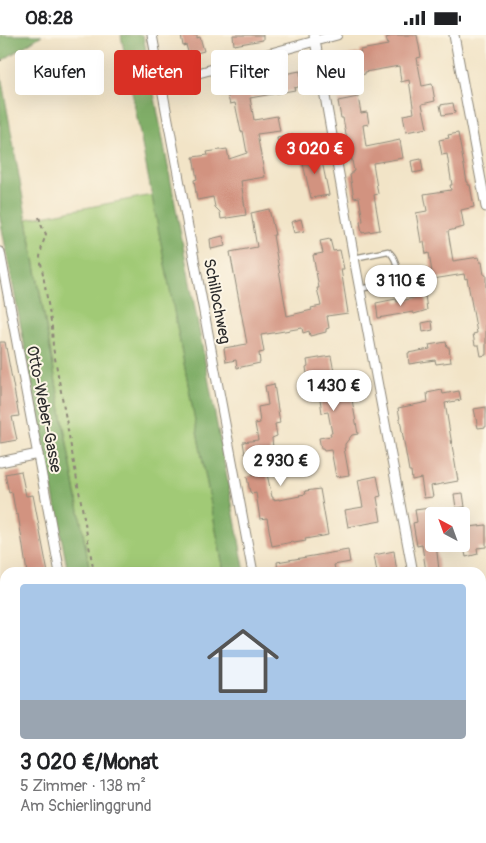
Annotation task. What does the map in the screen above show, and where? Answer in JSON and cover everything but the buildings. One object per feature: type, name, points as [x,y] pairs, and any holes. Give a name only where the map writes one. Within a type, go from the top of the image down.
[{"type":"street","name":"Schillochweg","points":[[152,35],[155,50]]},
{"type":"street","points":[[201,72],[315,38],[338,35]]},
{"type":"street","points":[[454,35],[486,207]]},
{"type":"street","points":[[315,38],[412,567]]},
{"type":"street","name":"Schillochweg","points":[[164,95],[252,567]]},
{"type":"street","name":"Otto-Weber-Gasse","points":[[0,252],[59,567]]},
{"type":"street","points":[[0,462],[38,454]]},
{"type":"lane","points":[[354,258],[388,251],[395,259],[398,278],[396,281],[360,289]]},
{"type":"path","points":[[39,217],[46,234],[40,257],[72,458],[93,567]]},
{"type":"green space","points":[[0,35],[42,35],[19,50],[15,50],[15,52],[0,62]]},
{"type":"green space","points":[[121,35],[143,35],[146,50],[124,50]]},
{"type":"green space","points":[[0,70],[89,567],[67,567],[0,218]]},
{"type":"green space","points":[[133,95],[154,95],[244,567],[223,567]]},
{"type":"green space","points":[[152,195],[223,567],[89,567],[27,219]]}]
